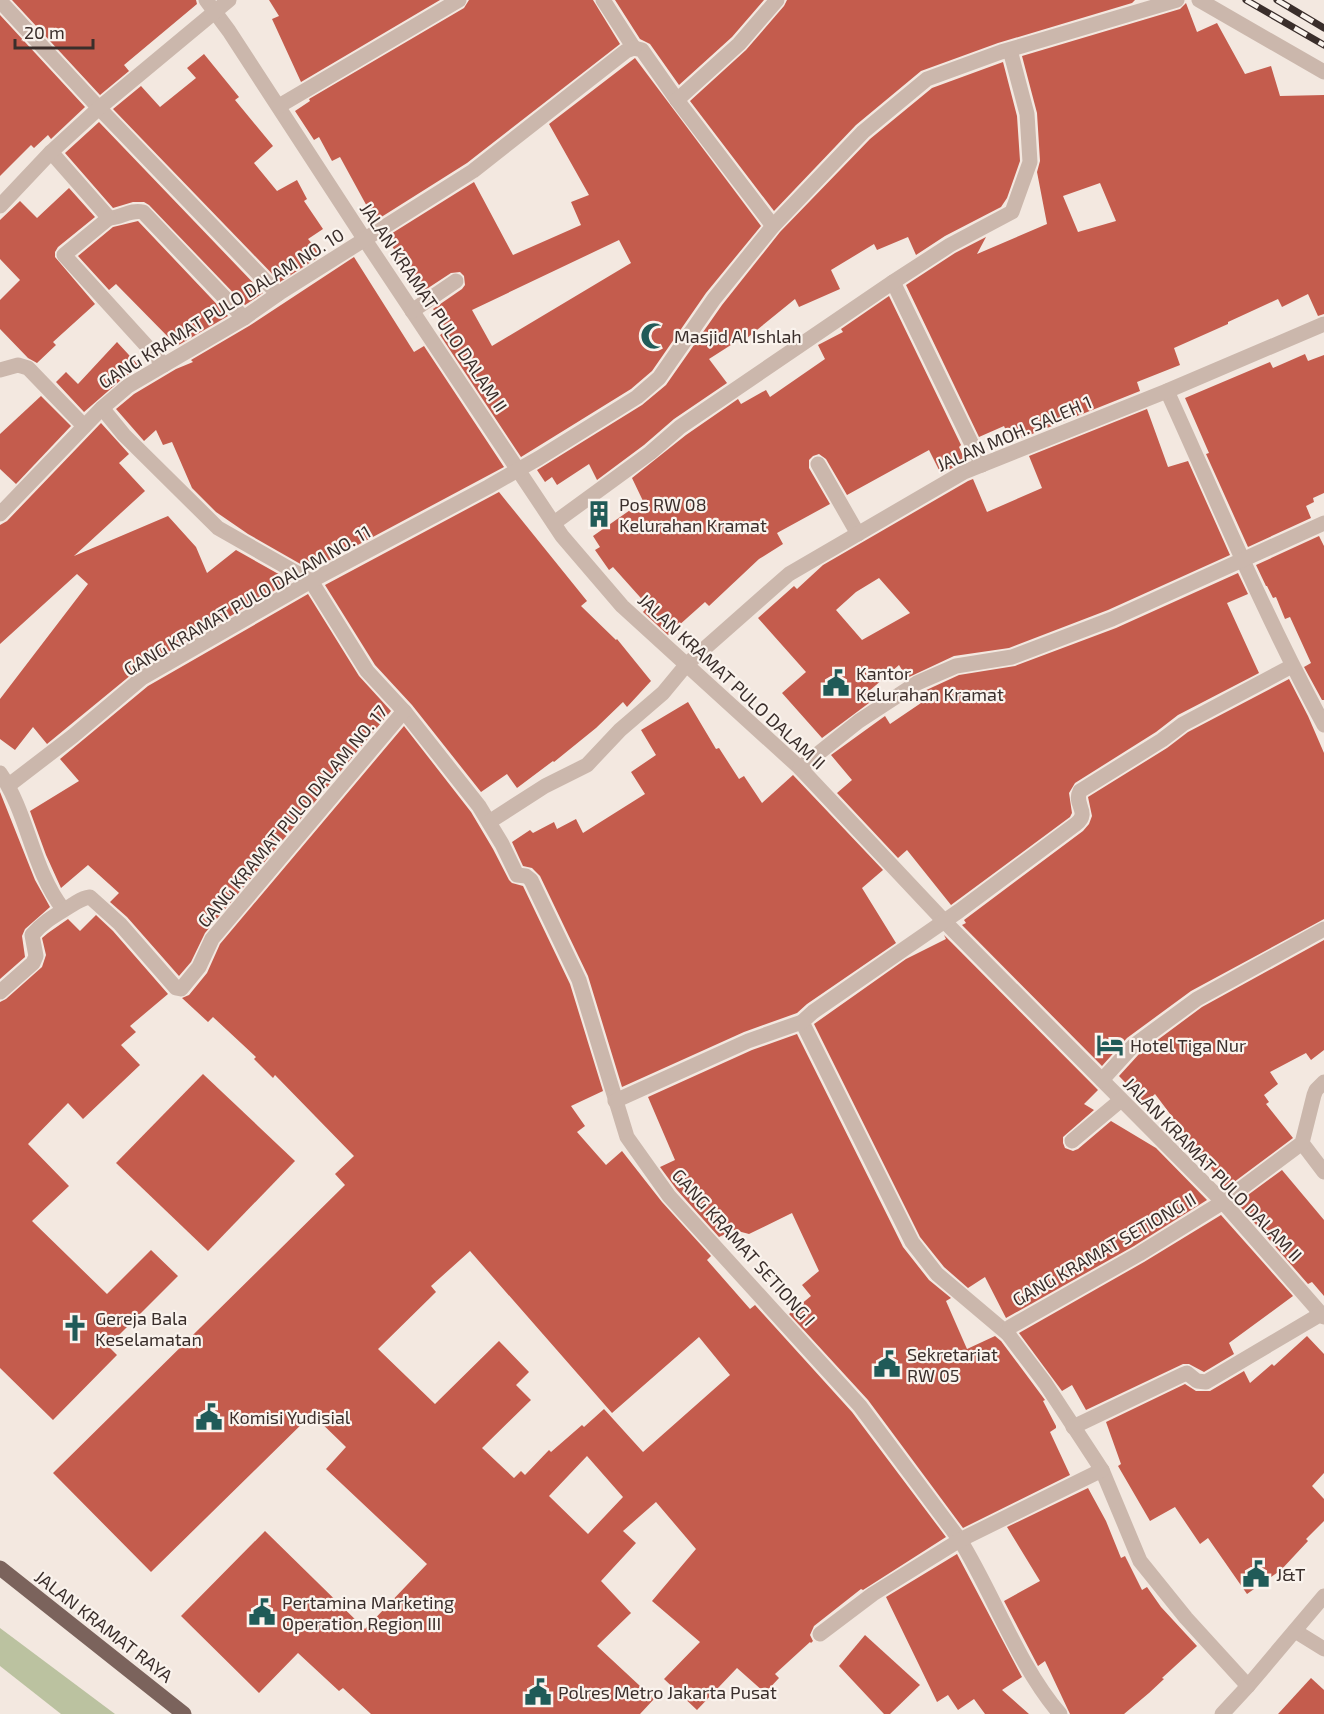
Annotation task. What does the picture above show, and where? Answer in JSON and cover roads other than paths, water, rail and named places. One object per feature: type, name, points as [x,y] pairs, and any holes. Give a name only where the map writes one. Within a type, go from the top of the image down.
[{"type":"main road","name":"JALAN KRAMAT RAYA","points":[[0,1568],[184,1714]]},
{"type":"street","points":[[0,206],[51,152],[211,6],[229,0]]},
{"type":"street","points":[[279,106],[459,0]]},
{"type":"street","points":[[603,0],[634,48],[642,50],[773,226]]},
{"type":"street","points":[[677,100],[739,44],[777,0]]},
{"type":"street","name":"GANG KRAMAT PULO DALAM NO. 11","points":[[4,779],[73,736],[142,678],[311,581],[519,469],[637,397],[659,378],[714,299],[773,226],[863,132],[927,79],[1010,50],[1177,0]]},
{"type":"street","points":[[1199,0],[1324,72]]},
{"type":"street","points":[[0,1],[99,108],[278,294]]},
{"type":"street","name":"JALAN KRAMAT PULO DALAM II","points":[[211,6],[562,536],[622,606],[800,768],[945,921],[1222,1202],[1323,1315]]},
{"type":"street","name":"GANG KRAMAT PULO DALAM NO. 10","points":[[0,514],[102,408],[128,386],[244,318],[278,294],[473,171],[617,58],[634,48]]},
{"type":"street","points":[[554,523],[651,453],[680,427],[893,282],[950,245],[1012,212],[1030,162],[1028,114],[1010,50]]},
{"type":"street","points":[[51,152],[109,218]]},
{"type":"street","points":[[164,365],[64,255],[109,218],[132,211],[143,212],[244,318]]},
{"type":"street","points":[[412,311],[456,281]]},
{"type":"street","points":[[893,282],[981,465]]},
{"type":"street","name":"JALAN MOH. SALEH 1","points":[[489,822],[545,786],[587,765],[620,730],[663,693],[687,664],[789,574],[964,472],[1167,391],[1324,324]]},
{"type":"street","points":[[0,370],[18,366],[28,368],[84,426]]},
{"type":"street","points":[[1167,391],[1242,560],[1292,666],[1324,725]]},
{"type":"street","points":[[102,408],[124,435],[218,528],[311,581]]},
{"type":"street","points":[[818,464],[858,534]]},
{"type":"street","points":[[800,768],[859,721],[917,683],[956,666],[1012,657],[1112,619],[1324,523]]},
{"type":"street","name":"GANG KRAMAT PULO DALAM NO. 17","points":[[63,909],[81,898],[90,897],[120,924],[176,988],[181,989],[199,967],[213,939],[404,711],[367,671],[311,581]]},
{"type":"street","points":[[615,1101],[748,1041],[802,1022],[813,1011],[945,921],[1082,820],[1083,814],[1077,798],[1080,791],[1162,740],[1183,724],[1292,666]]},
{"type":"street","name":"GANG KRAMAT SETIONG I","points":[[404,711],[479,806],[517,875],[526,876],[531,880],[579,980],[627,1137],[669,1196],[860,1406],[960,1540],[1037,1683],[1060,1714]]},
{"type":"street","points":[[0,992],[33,963],[36,956],[32,935],[46,920],[63,909],[51,894],[51,888],[37,861],[4,779]]},
{"type":"street","points":[[1102,1080],[1133,1046],[1197,999],[1324,929]]},
{"type":"street","points":[[802,1022],[912,1242],[937,1274],[1008,1334]]},
{"type":"street","points":[[1324,1082],[1314,1095],[1302,1143],[1324,1172]]},
{"type":"street","points":[[1071,1142],[1121,1100]]},
{"type":"street","name":"GANG KRAMAT SETIONG II","points":[[1248,1686],[1186,1618],[1140,1561],[1102,1470],[1045,1383],[1008,1334],[1010,1327],[1139,1254],[1222,1202],[1302,1143]]},
{"type":"street","points":[[1073,1426],[1187,1373],[1197,1382],[1206,1382],[1323,1315]]},
{"type":"street","points":[[820,1634],[873,1594],[960,1540],[1102,1470]]},
{"type":"street","points":[[1222,1714],[1324,1596]]},
{"type":"street","points":[[1294,1631],[1324,1649]]},
{"type":"railway","points":[[1246,0],[1324,45]]},
{"type":"railway","points":[[1277,0],[1324,28]]},
{"type":"place","name":"Masjid Al Ishlah","points":[[654,336]]},
{"type":"place","name":"Pos RW 08 Kelurahan Kramat","points":[[599,514]]},
{"type":"place","name":"Kantor Kelurahan Kramat","points":[[836,683]]},
{"type":"place","name":"Hotel Tiga Nur","points":[[1110,1045]]},
{"type":"place","name":"Gereja Bala Keselamatan","points":[[75,1328]]},
{"type":"place","name":"Sekretariat RW 05","points":[[887,1364]]},
{"type":"place","name":"Komisi Yudisial","points":[[209,1417]]},
{"type":"place","name":"J&T","points":[[1256,1574]]},
{"type":"place","name":"Pertamina Marketing Operation Region III","points":[[262,1612]]},
{"type":"place","name":"Polres Metro Jakarta Pusat","points":[[538,1692]]}]
